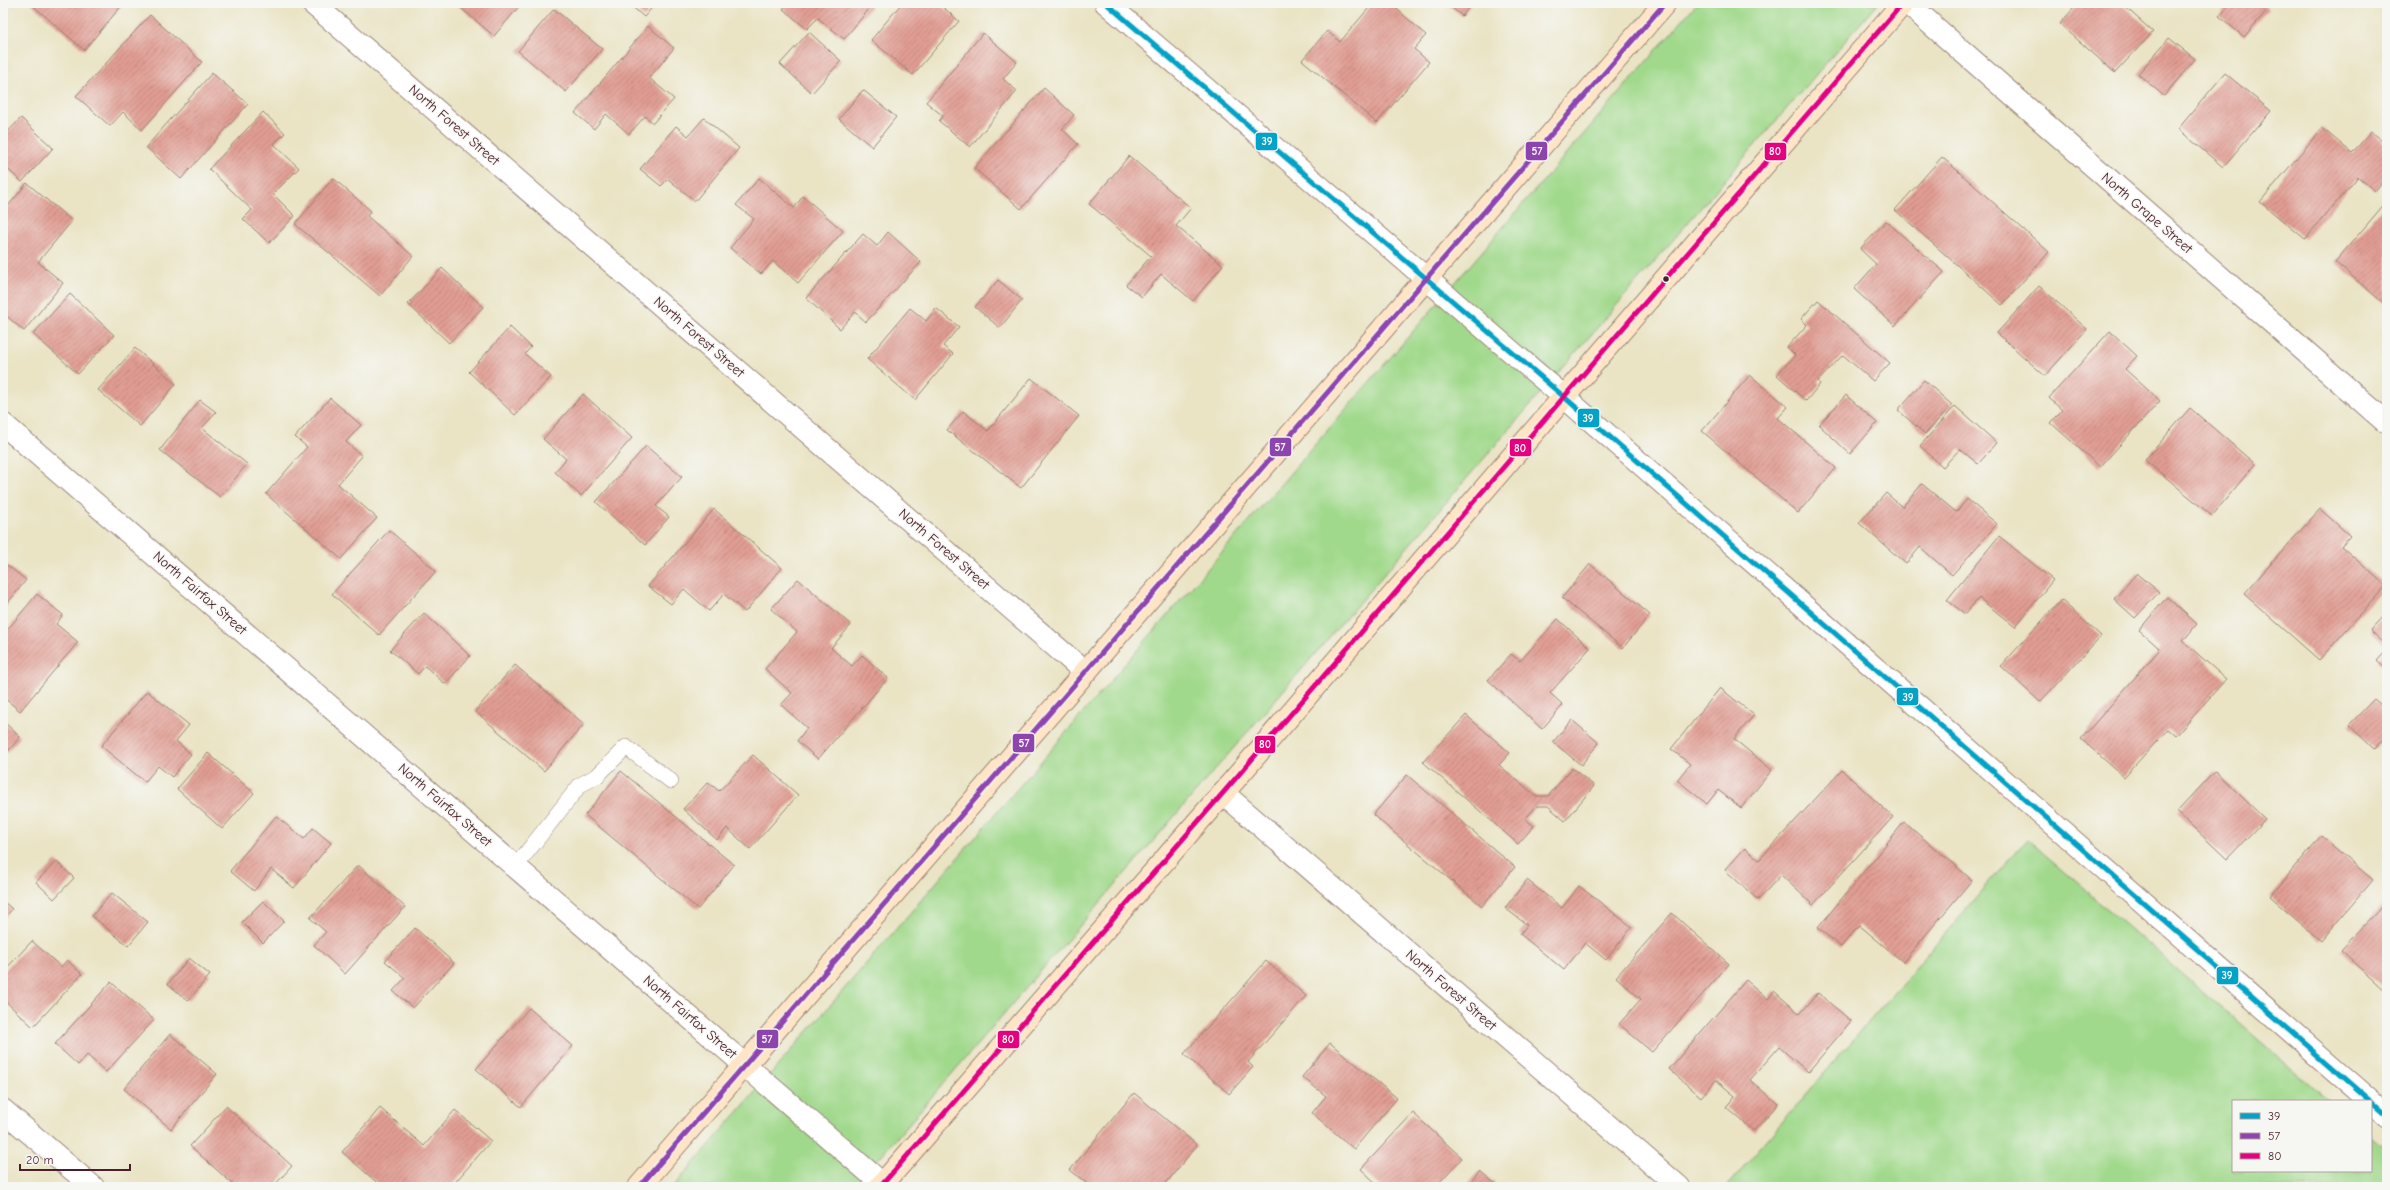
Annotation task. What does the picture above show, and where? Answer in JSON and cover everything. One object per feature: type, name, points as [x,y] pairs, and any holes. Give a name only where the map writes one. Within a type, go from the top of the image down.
[{"type":"main road","points":[[638,1187],[1665,3]]},
{"type":"main road","points":[[883,1186],[1903,3]]},
{"type":"street","name":"North Forest Street","points":[[312,3],[1085,672]]},
{"type":"street","points":[[1106,3],[1563,396],[2370,1100]]},
{"type":"street","name":"North Grape Street","points":[[1907,3],[2387,423]]},
{"type":"street","name":"North Fairfax Street","points":[[3,424],[745,1064],[883,1186]]},
{"type":"street","name":"North Forest Street","points":[[1223,793],[1679,1187]]},
{"type":"street","points":[[2372,1102],[2387,1115]]},
{"type":"street","points":[[3,1110],[93,1187]]},
{"type":"lane","points":[[516,866],[580,784],[597,776],[626,747],[672,781]]},
{"type":"green space","points":[[1697,3],[1878,3],[854,1187],[673,1187]]},
{"type":"green space","points":[[2027,839],[2328,1100],[2232,1100],[2232,1172],[2372,1172],[2372,1138],[2387,1151],[2387,1187],[1726,1187]]},
{"type":"building","points":[[30,3],[123,3],[123,4],[84,50]]},
{"type":"building","points":[[455,3],[522,3],[494,36]]},
{"type":"building","points":[[628,3],[656,3],[644,17]]},
{"type":"building","points":[[788,3],[874,3],[844,39],[818,18],[807,29],[783,9]]},
{"type":"building","points":[[902,3],[938,3],[959,21],[913,75],[871,40]]},
{"type":"building","points":[[1373,3],[1390,3],[1426,35],[1414,49],[1429,62],[1377,123],[1302,60],[1327,31],[1340,42]]},
{"type":"building","points":[[1446,3],[1472,3],[1462,16]]},
{"type":"building","points":[[2078,3],[2121,3],[2153,32],[2115,73],[2060,24]]},
{"type":"building","points":[[2230,3],[2262,3],[2268,9],[2244,37],[2219,16]]},
{"type":"building","points":[[554,9],[602,49],[566,92],[518,51]]},
{"type":"building","points":[[150,15],[202,62],[142,130],[123,112],[110,126],[76,96]]},
{"type":"building","points":[[648,26],[674,48],[649,78],[674,99],[653,123],[645,116],[629,134],[606,114],[594,129],[575,113]]},
{"type":"building","points":[[809,32],[841,61],[812,93],[780,64]]},
{"type":"building","points":[[983,33],[1017,62],[1003,79],[1017,91],[970,147],[939,121],[943,116],[926,102]]},
{"type":"building","points":[[2169,38],[2195,59],[2164,96],[2138,74]]},
{"type":"building","points":[[212,73],[248,104],[181,179],[146,147]]},
{"type":"building","points":[[2225,73],[2271,111],[2223,167],[2178,129]]},
{"type":"building","points":[[1044,88],[1074,115],[1062,129],[1078,144],[1021,209],[974,168]]},
{"type":"building","points":[[863,90],[896,117],[872,147],[839,119]]},
{"type":"building","points":[[263,112],[285,133],[274,144],[299,168],[273,194],[295,216],[269,243],[243,219],[252,210],[209,169]]},
{"type":"building","points":[[21,118],[53,148],[22,182],[3,165],[3,137]]},
{"type":"building","points":[[704,118],[739,148],[695,201],[668,179],[661,186],[640,169],[676,126],[688,136]]},
{"type":"building","points":[[2322,128],[2352,153],[2371,132],[2387,145],[2387,176],[2375,191],[2358,177],[2305,239],[2260,202]]},
{"type":"building","points":[[1129,156],[1191,208],[1176,226],[1223,265],[1193,301],[1161,274],[1142,297],[1126,285],[1151,256],[1089,204]]},
{"type":"building","points":[[1942,157],[2049,252],[2002,305],[1895,210]]},
{"type":"building","points":[[333,178],[371,211],[367,216],[413,256],[380,296],[295,224]]},
{"type":"building","points":[[759,178],[794,208],[803,196],[843,231],[798,283],[773,261],[761,274],[730,248],[754,219],[736,205]]},
{"type":"building","points":[[27,183],[72,221],[38,262],[63,283],[24,331],[3,313],[3,212]]},
{"type":"building","points":[[2387,201],[2387,306],[2335,262]]},
{"type":"building","points":[[1886,221],[1944,272],[1895,326],[1854,289],[1876,264],[1860,249]]},
{"type":"building","points":[[888,232],[921,262],[866,322],[855,312],[840,329],[806,298],[863,234],[877,246]]},
{"type":"building","points":[[442,268],[483,307],[449,343],[408,304]]},
{"type":"building","points":[[998,280],[1022,300],[1000,328],[975,307]]},
{"type":"building","points":[[2039,286],[2087,329],[2045,376],[1997,333]]},
{"type":"building","points":[[70,294],[114,335],[78,374],[33,334]]},
{"type":"building","points":[[1818,300],[1890,363],[1873,381],[1843,355],[1818,381],[1820,384],[1806,401],[1777,375],[1795,355],[1787,347],[1807,325],[1801,319]]},
{"type":"building","points":[[910,308],[926,321],[936,308],[959,327],[943,346],[953,354],[915,400],[867,359]]},
{"type":"building","points":[[510,327],[531,347],[525,354],[551,377],[515,415],[469,372]]},
{"type":"building","points":[[2110,331],[2137,356],[2125,369],[2160,401],[2100,467],[2051,423],[2062,410],[2049,398]]},
{"type":"building","points":[[135,348],[176,384],[140,426],[98,390]]},
{"type":"building","points":[[1750,375],[1788,407],[1778,418],[1836,468],[1798,513],[1702,431]]},
{"type":"building","points":[[1031,378],[1079,416],[1021,488],[947,430],[963,411],[988,431]]},
{"type":"building","points":[[1924,380],[1952,405],[1925,434],[1898,410]]},
{"type":"building","points":[[583,394],[632,438],[581,496],[555,472],[566,459],[543,439]]},
{"type":"building","points":[[1846,395],[1877,423],[1850,454],[1819,425]]},
{"type":"building","points":[[330,398],[361,425],[346,442],[362,456],[338,484],[377,518],[341,559],[266,494],[307,447],[295,437]]},
{"type":"building","points":[[200,400],[216,412],[202,428],[247,464],[220,497],[160,450]]},
{"type":"building","points":[[1955,406],[1997,443],[1978,464],[1960,449],[1943,467],[1920,446]]},
{"type":"building","points":[[2190,408],[2255,464],[2212,516],[2145,460]]},
{"type":"building","points":[[646,446],[682,477],[656,506],[669,517],[645,545],[596,502]]},
{"type":"building","points":[[1922,484],[1956,512],[1967,499],[1997,524],[1952,575],[1920,547],[1906,564],[1859,523],[1886,493],[1902,507]]},
{"type":"building","points":[[714,509],[782,568],[745,612],[724,594],[709,611],[684,589],[671,604],[648,586]]},
{"type":"building","points":[[2320,509],[2350,536],[2341,546],[2386,586],[2319,660],[2244,594]]},
{"type":"building","points":[[389,530],[436,571],[379,635],[332,594]]},
{"type":"building","points":[[1999,536],[2053,580],[2015,627],[1979,598],[1965,614],[1947,600]]},
{"type":"building","points":[[3,562],[26,580],[3,609]]},
{"type":"building","points":[[1590,564],[1650,615],[1623,648],[1562,598]]},
{"type":"building","points":[[2137,573],[2159,592],[2135,618],[2114,599]]},
{"type":"building","points":[[798,579],[851,625],[831,648],[852,666],[862,655],[888,678],[818,759],[797,741],[807,728],[781,705],[792,693],[765,669],[797,632],[771,609]]},
{"type":"building","points":[[37,594],[63,615],[56,624],[78,642],[20,711],[3,697],[3,635]]},
{"type":"building","points":[[2167,597],[2197,624],[2183,641],[2226,679],[2176,736],[2168,729],[2124,777],[2081,739],[2160,649],[2139,630]]},
{"type":"building","points":[[2061,600],[2101,636],[2040,702],[2001,666]]},
{"type":"building","points":[[2387,612],[2387,646],[2370,630]]},
{"type":"building","points":[[424,613],[470,656],[445,684],[425,666],[418,674],[390,650]]},
{"type":"building","points":[[1558,619],[1590,648],[1550,693],[1563,705],[1542,729],[1488,680],[1511,654],[1520,661]]},
{"type":"building","points":[[2387,650],[2387,670],[2377,661]]},
{"type":"building","points":[[515,665],[584,724],[544,771],[475,711]]},
{"type":"building","points":[[1720,688],[1754,715],[1734,739],[1772,770],[1741,808],[1718,790],[1707,804],[1677,780],[1690,764],[1671,749]]},
{"type":"building","points":[[147,691],[189,725],[176,741],[191,754],[172,777],[158,766],[145,782],[101,746]]},
{"type":"building","points":[[2374,699],[2387,710],[2387,735],[2374,749],[2349,725]]},
{"type":"building","points":[[1466,715],[1510,753],[1499,765],[1536,796],[1548,796],[1572,768],[1594,786],[1565,821],[1548,806],[1537,806],[1525,819],[1534,826],[1518,844],[1423,762]]},
{"type":"building","points":[[1572,720],[1599,743],[1581,765],[1553,742]]},
{"type":"building","points":[[3,721],[20,737],[3,757]]},
{"type":"building","points":[[208,753],[254,793],[222,829],[177,789]]},
{"type":"building","points":[[753,755],[798,795],[750,849],[727,828],[717,840],[683,809],[708,782],[719,791]]},
{"type":"building","points":[[1842,770],[1893,817],[1813,905],[1781,875],[1758,900],[1725,870],[1745,848],[1759,860]]},
{"type":"building","points":[[621,771],[734,865],[698,909],[585,815]]},
{"type":"building","points":[[2215,771],[2265,819],[2227,859],[2177,812]]},
{"type":"building","points":[[1407,775],[1515,867],[1482,906],[1373,815]]},
{"type":"building","points":[[276,816],[304,839],[313,828],[331,843],[294,888],[271,869],[254,891],[230,871]]},
{"type":"building","points":[[1904,822],[1972,880],[1903,962],[1859,925],[1841,947],[1818,928]]},
{"type":"building","points":[[2321,836],[2373,880],[2321,941],[2270,897]]},
{"type":"building","points":[[56,861],[74,878],[54,899],[36,882]]},
{"type":"building","points":[[358,865],[405,907],[345,974],[314,945],[326,932],[310,918]]},
{"type":"building","points":[[1527,880],[1562,908],[1579,886],[1632,927],[1606,960],[1585,943],[1564,970],[1520,934],[1527,925],[1505,908]]},
{"type":"building","points":[[112,893],[148,922],[128,946],[92,916]]},
{"type":"building","points":[[3,901],[12,909],[3,920]]},
{"type":"building","points":[[263,901],[284,921],[263,943],[242,922]]},
{"type":"building","points":[[2387,901],[2387,992],[2341,950]]},
{"type":"building","points":[[1672,913],[1729,964],[1652,1052],[1619,1024],[1641,999],[1616,977]]},
{"type":"building","points":[[415,928],[454,963],[413,1008],[393,991],[405,978],[385,961]]},
{"type":"building","points":[[32,941],[61,967],[67,960],[82,974],[33,1027],[3,999],[3,972]]},
{"type":"building","points":[[189,958],[210,975],[188,1001],[168,984]]},
{"type":"building","points":[[1266,961],[1306,996],[1248,1062],[1253,1067],[1229,1094],[1184,1054]]},
{"type":"building","points":[[1746,980],[1768,999],[1774,991],[1800,1014],[1818,993],[1851,1021],[1808,1072],[1779,1047],[1750,1080],[1778,1104],[1754,1131],[1726,1107],[1735,1096],[1716,1080],[1701,1097],[1669,1069]]},
{"type":"building","points":[[111,982],[154,1020],[106,1072],[87,1055],[78,1065],[55,1044]]},
{"type":"building","points":[[529,1008],[573,1046],[521,1107],[476,1069]]},
{"type":"building","points":[[170,1034],[217,1074],[171,1129],[124,1089]]},
{"type":"building","points":[[1330,1043],[1397,1098],[1354,1149],[1312,1113],[1326,1096],[1302,1077]]},
{"type":"building","points":[[1134,1093],[1197,1145],[1163,1187],[1087,1187],[1089,1185],[1070,1170]]},
{"type":"building","points":[[226,1106],[292,1166],[273,1187],[236,1187],[190,1146]]},
{"type":"building","points":[[380,1108],[424,1146],[455,1110],[491,1141],[451,1187],[382,1187],[342,1152]]},
{"type":"building","points":[[1413,1113],[1462,1158],[1435,1187],[1380,1187],[1361,1169]]},
{"type":"building","points":[[1480,1171],[1499,1187],[1466,1187]]},
{"type":"transit line","name":"39","points":[[1106,3],[1563,396],[2370,1100]]},
{"type":"transit line","name":"57","points":[[639,1187],[1665,3]]},
{"type":"transit line","name":"80","points":[[880,1187],[1223,793],[1903,3]]},
{"type":"transit line","name":"39","points":[[2372,1102],[2387,1115]]}]
